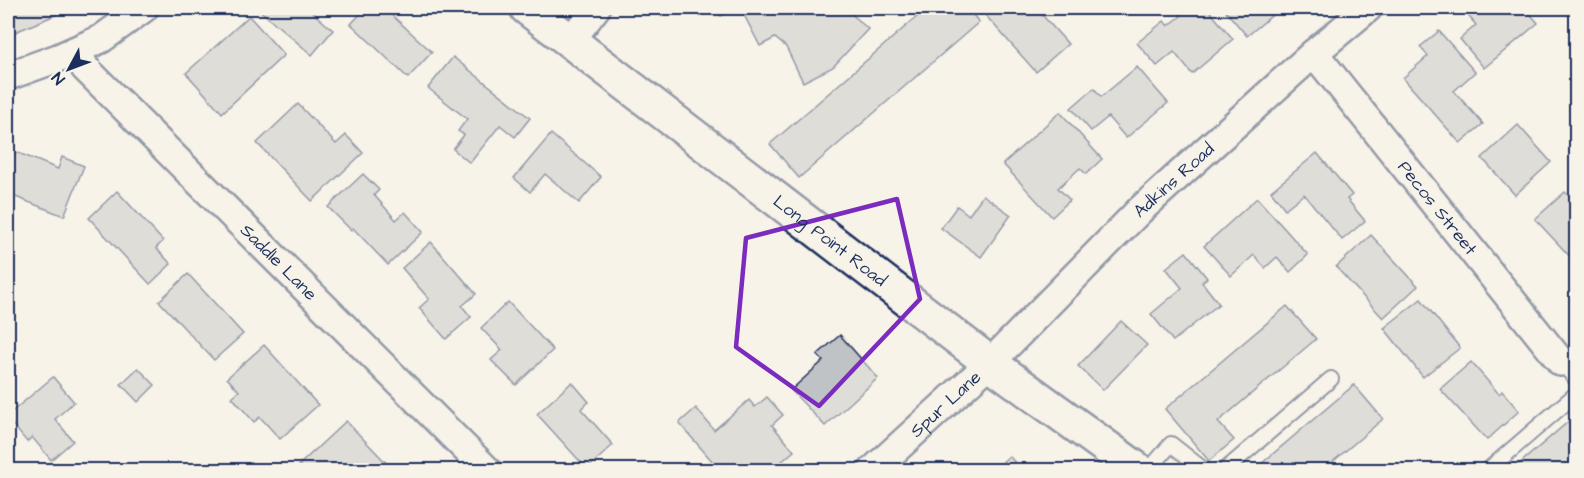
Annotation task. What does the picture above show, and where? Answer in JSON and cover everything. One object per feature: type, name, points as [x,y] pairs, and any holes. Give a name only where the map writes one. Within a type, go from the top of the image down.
[{"type":"main road","name":"Long Point Road","points":[[527,8],[990,363],[1138,471]]},
{"type":"street","points":[[9,72],[77,50],[101,39],[144,8]]},
{"type":"street","points":[[571,40],[596,8]]},
{"type":"street","name":"Adkins Road","points":[[990,363],[1139,211],[1314,53],[1368,8]]},
{"type":"street","name":"Saddle Lane","points":[[77,50],[85,68],[487,471]]},
{"type":"street","name":"Pecos Street","points":[[1314,53],[1569,371]]},
{"type":"street","name":"Spur Lane","points":[[873,471],[990,363]]},
{"type":"lane","points":[[1225,471],[1331,379]]},
{"type":"lane","points":[[1488,471],[1576,393]]},
{"type":"lane","points":[[1149,471],[1171,444],[1204,471]]},
{"type":"highlighted area","points":[[897,199],[920,299],[819,406],[736,347],[746,238]]},
{"type":"building","points":[[8,8],[72,8],[8,35]]},
{"type":"building","points":[[257,8],[318,8],[313,13],[333,30],[312,55]]},
{"type":"building","points":[[366,8],[384,8],[432,52],[408,78],[351,24]]},
{"type":"building","points":[[717,8],[736,8],[721,16]]},
{"type":"building","points":[[736,8],[845,8],[868,29],[833,67],[803,82],[786,47],[775,38],[760,46],[744,15]]},
{"type":"building","points":[[927,8],[967,8],[979,22],[799,178],[770,144]]},
{"type":"building","points":[[979,8],[1036,8],[1068,44],[1036,72]]},
{"type":"building","points":[[1174,8],[1207,8],[1233,39],[1192,74],[1174,52],[1157,66],[1137,43],[1164,21],[1168,26],[1181,16]]},
{"type":"building","points":[[1223,8],[1281,8],[1247,36]]},
{"type":"building","points":[[1471,8],[1525,8],[1538,23],[1484,68],[1460,39],[1476,25],[1465,12]]},
{"type":"building","points":[[249,16],[284,55],[222,113],[186,73]]},
{"type":"building","points":[[1439,31],[1475,72],[1454,91],[1483,124],[1460,143],[1403,78],[1428,56],[1420,47]]},
{"type":"building","points":[[453,57],[530,118],[515,137],[500,125],[470,163],[453,149],[464,135],[458,131],[467,119],[428,88]]},
{"type":"building","points":[[1137,67],[1168,103],[1126,138],[1108,117],[1091,131],[1071,108],[1094,88],[1101,97]]},
{"type":"building","points":[[298,104],[336,144],[346,135],[363,153],[312,201],[257,143]]},
{"type":"building","points":[[1060,112],[1102,159],[1086,174],[1080,168],[1058,188],[1070,200],[1052,217],[1003,164]]},
{"type":"building","points":[[1518,125],[1551,162],[1515,195],[1482,158]]},
{"type":"building","points":[[551,134],[601,177],[579,203],[545,174],[530,192],[514,178]]},
{"type":"building","points":[[16,152],[58,169],[62,157],[84,166],[64,216],[8,194],[8,165],[10,166]]},
{"type":"building","points":[[1317,153],[1352,195],[1347,199],[1365,221],[1342,240],[1304,194],[1285,209],[1271,191]]},
{"type":"building","points":[[363,174],[379,190],[374,195],[396,220],[405,212],[423,232],[388,265],[353,228],[351,230],[328,207]]},
{"type":"building","points":[[117,191],[163,241],[156,248],[171,264],[150,284],[89,218]]},
{"type":"building","points":[[1565,192],[1576,204],[1575,262],[1535,219]]},
{"type":"building","points":[[983,195],[1011,215],[981,257],[941,228],[957,206],[969,215]]},
{"type":"building","points":[[1257,198],[1308,255],[1290,272],[1277,257],[1265,268],[1254,255],[1231,276],[1204,246]]},
{"type":"building","points":[[1371,235],[1418,286],[1383,318],[1336,267]]},
{"type":"building","points":[[431,242],[476,294],[462,306],[471,317],[446,339],[419,308],[429,299],[402,268]]},
{"type":"building","points":[[1186,252],[1207,278],[1202,282],[1219,304],[1173,341],[1151,314],[1182,288],[1166,268]]},
{"type":"building","points":[[188,274],[243,334],[214,360],[159,301]]},
{"type":"building","points":[[1421,299],[1460,348],[1423,377],[1384,328]]},
{"type":"building","points":[[508,302],[553,350],[516,385],[491,360],[502,350],[481,328]]},
{"type":"building","points":[[1287,306],[1316,339],[1218,422],[1234,440],[1209,461],[1165,409]]},
{"type":"building","points":[[1121,321],[1147,345],[1103,390],[1078,366]]},
{"type":"building","points":[[840,335],[878,378],[825,426],[791,390],[823,361],[817,355]]},
{"type":"building","points":[[264,345],[318,405],[280,439],[260,417],[254,422],[232,397],[239,391],[227,378]]},
{"type":"building","points":[[1471,362],[1499,394],[1502,391],[1519,411],[1487,440],[1440,389]]},
{"type":"building","points":[[138,368],[155,385],[138,402],[121,384]]},
{"type":"building","points":[[53,377],[74,402],[55,419],[73,441],[51,460],[32,437],[27,442],[8,419],[8,415]]},
{"type":"building","points":[[572,382],[589,402],[581,409],[613,445],[587,469],[537,414]]},
{"type":"building","points":[[1354,385],[1383,419],[1323,470],[1254,470]]},
{"type":"building","points":[[767,397],[783,415],[772,425],[794,451],[772,470],[720,470],[679,423],[696,408],[714,430],[749,400],[755,407]]},
{"type":"building","points":[[1576,415],[1576,470],[1512,470]]},
{"type":"building","points":[[346,421],[393,470],[305,470],[299,465]]},
{"type":"building","points":[[1009,456],[1022,470],[994,470]]}]
